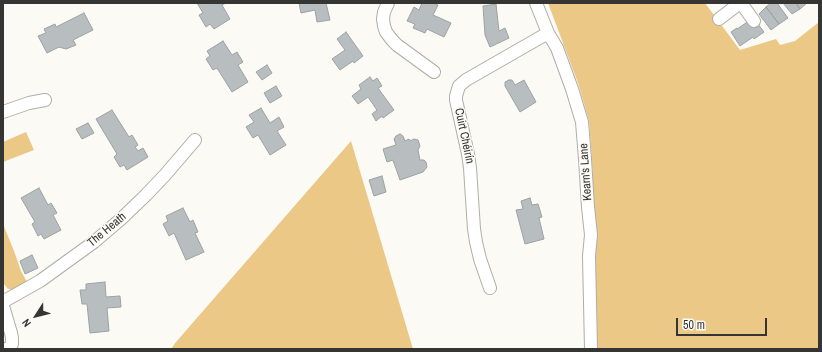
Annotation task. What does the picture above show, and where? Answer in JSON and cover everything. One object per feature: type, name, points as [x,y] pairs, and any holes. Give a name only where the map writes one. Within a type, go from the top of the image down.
[{"type":"street","points":[[388,3],[383,19],[384,26],[389,36],[397,45],[434,72]]},
{"type":"street","name":"Kearn's Lane","points":[[536,3],[548,33],[557,48],[582,122],[591,235],[589,256],[591,349]]},
{"type":"street","points":[[719,19],[740,3],[754,21]]},
{"type":"street","name":"Cuirt Chéirín","points":[[490,288],[476,242],[470,168],[456,96],[459,86],[466,80],[548,33]]},
{"type":"street","points":[[3,112],[24,104],[45,100]]},
{"type":"street","name":"The Heath","points":[[3,300],[8,299],[40,281],[99,238],[146,195],[195,140]]},
{"type":"street","points":[[3,306],[12,338],[12,344],[6,349]]},
{"type":"shaded area","points":[[548,3],[705,3],[740,50],[776,39],[780,45],[795,41],[819,22],[819,349],[595,349],[595,233],[589,121],[578,83]]},
{"type":"shaded area","points":[[26,132],[34,150],[3,162],[3,142]]},
{"type":"shaded area","points":[[351,141],[413,349],[171,349],[176,342]]},
{"type":"shaded area","points":[[3,224],[21,271],[27,282],[12,290],[8,289],[3,283]]},
{"type":"building","points":[[197,3],[226,3],[222,5],[230,19],[214,29],[210,24],[206,27],[199,15],[203,13]]},
{"type":"building","points":[[299,3],[326,3],[330,20],[317,22],[315,10],[301,13]]},
{"type":"building","points":[[422,3],[433,3],[438,5],[433,15],[451,23],[444,37],[427,29],[425,33],[413,28],[415,24],[407,21],[414,7],[419,10]]},
{"type":"building","points":[[771,3],[777,3],[788,18],[779,24],[766,7]]},
{"type":"building","points":[[783,3],[796,3],[800,9],[792,14]]},
{"type":"building","points":[[796,3],[807,3],[800,9]]},
{"type":"building","points":[[496,4],[499,31],[505,28],[509,38],[490,47],[485,35],[483,6]]},
{"type":"building","points":[[766,7],[779,24],[771,30],[759,14]]},
{"type":"building","points":[[84,13],[93,30],[73,40],[76,45],[66,49],[59,47],[47,53],[38,36],[46,33],[44,29],[55,24],[56,27]]},
{"type":"building","points":[[749,21],[757,23],[764,32],[754,39],[753,37],[740,46],[731,32]]},
{"type":"building","points":[[346,32],[363,56],[354,63],[353,61],[340,70],[332,59],[345,50],[337,39]]},
{"type":"building","points":[[223,41],[232,55],[237,52],[243,62],[238,65],[248,82],[232,92],[217,68],[213,70],[206,59],[210,56],[207,51]]},
{"type":"building","points":[[267,65],[272,73],[262,80],[256,72]]},
{"type":"building","points":[[370,77],[373,81],[377,78],[382,86],[378,88],[394,110],[376,121],[372,114],[377,110],[368,97],[358,104],[352,96],[361,89],[359,85]]},
{"type":"building","points":[[512,80],[515,85],[524,80],[536,102],[520,112],[505,86],[505,82]]},
{"type":"building","points":[[276,86],[282,96],[270,103],[264,93]]},
{"type":"building","points":[[261,108],[270,123],[279,117],[284,127],[277,131],[286,145],[270,155],[258,135],[253,138],[246,127],[254,122],[249,115]]},
{"type":"building","points":[[112,110],[129,137],[132,135],[138,145],[135,147],[138,151],[143,148],[148,157],[127,170],[124,165],[120,167],[114,157],[117,154],[96,119]]},
{"type":"building","points":[[88,123],[94,133],[82,139],[76,129]]},
{"type":"building","points":[[400,134],[403,136],[405,141],[409,139],[410,141],[414,139],[418,140],[420,146],[418,150],[420,160],[424,160],[426,162],[427,167],[423,172],[400,180],[393,160],[387,162],[383,149],[396,145],[394,139]]},
{"type":"building","points":[[382,176],[386,192],[374,196],[369,180]]},
{"type":"building","points":[[39,188],[48,205],[51,203],[57,213],[53,215],[61,230],[44,239],[41,234],[38,236],[32,224],[35,222],[21,198]]},
{"type":"building","points":[[530,198],[532,205],[538,204],[542,217],[539,218],[544,239],[525,244],[516,210],[523,209],[521,201]]},
{"type":"building","points":[[183,208],[190,222],[193,220],[198,232],[195,233],[204,252],[186,260],[174,233],[169,236],[163,224],[168,221],[166,216]]},
{"type":"building","points":[[32,255],[38,268],[25,274],[20,261]]},
{"type":"building","points":[[105,282],[106,297],[120,296],[121,307],[107,308],[109,331],[90,333],[87,304],[82,304],[80,290],[86,290],[86,284]]}]
